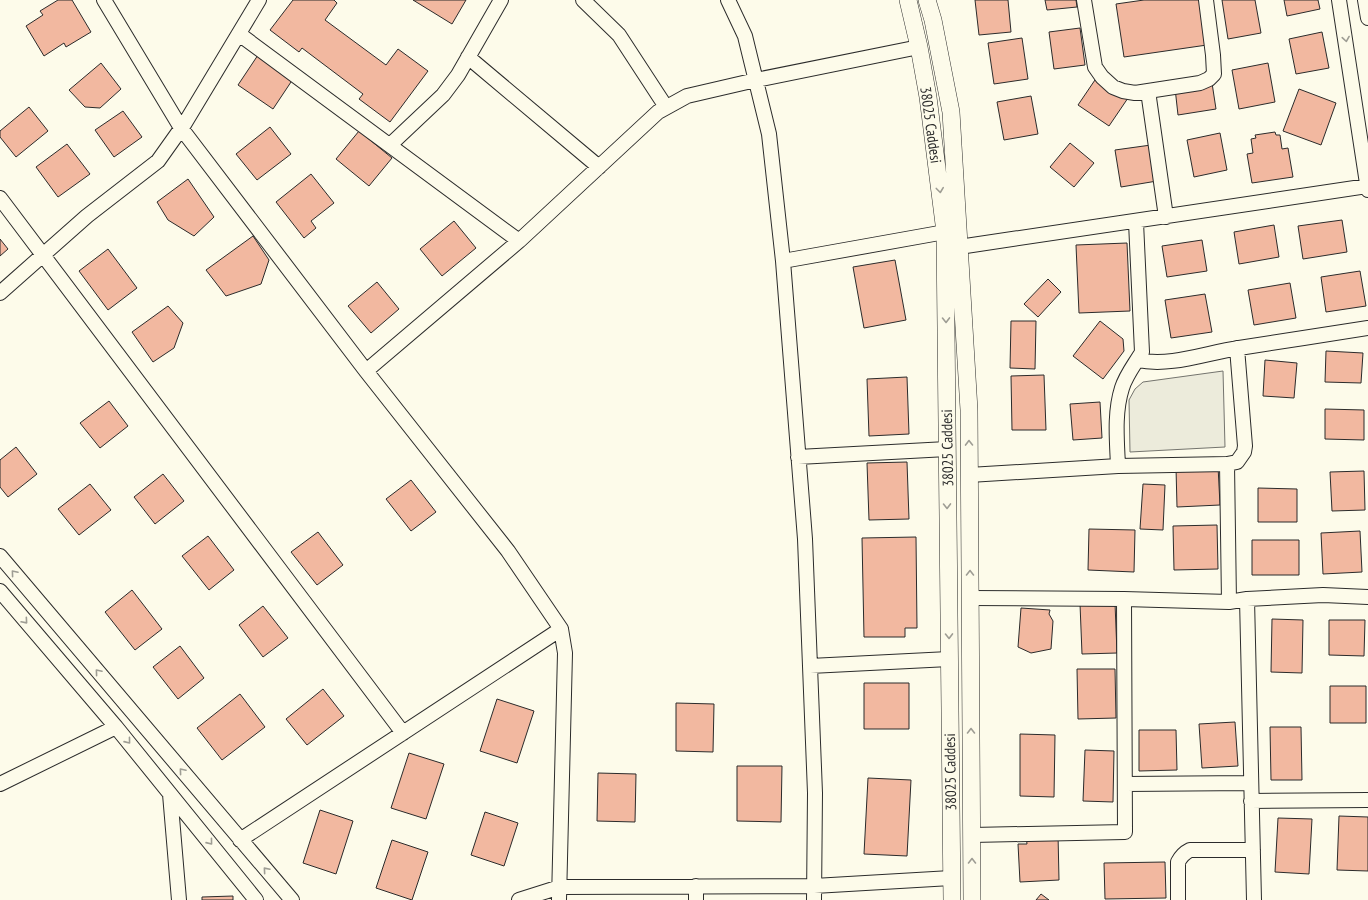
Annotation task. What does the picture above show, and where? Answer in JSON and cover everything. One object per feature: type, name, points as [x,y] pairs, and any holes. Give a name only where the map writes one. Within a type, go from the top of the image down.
[{"type":"main road","name":"38025 Caddesi","points":[[908,0],[920,48],[945,232],[952,900]]},
{"type":"main road","name":"38025 Caddesi","points":[[927,0],[933,20],[951,112],[969,410],[972,900]]},
{"type":"street","points":[[104,0],[181,128],[366,371],[508,552],[561,629],[565,652],[560,893]]},
{"type":"street","points":[[0,293],[87,216],[158,160],[181,128],[259,0]]},
{"type":"street","points":[[390,145],[443,95],[458,75],[501,0]]},
{"type":"street","points":[[583,0],[619,35],[666,107]]},
{"type":"street","points":[[728,0],[745,36],[769,134],[783,261],[805,540],[815,793],[814,900]]},
{"type":"street","points":[[1084,0],[1095,67],[1102,77],[1113,87],[1123,92],[1135,93],[1200,83],[1209,79],[1214,74],[1206,0]]},
{"type":"street","points":[[959,247],[1368,188],[1339,0]]},
{"type":"street","points":[[1365,0],[1368,18]]},
{"type":"street","points":[[239,34],[519,240]]},
{"type":"street","points":[[366,371],[519,240],[658,112],[666,107],[687,96],[756,80],[920,48]]},
{"type":"street","points":[[468,57],[599,167]]},
{"type":"street","points":[[1148,91],[1166,217]]},
{"type":"street","points":[[0,198],[403,733]]},
{"type":"street","points":[[1118,466],[1116,424],[1122,388],[1131,368],[1142,352],[1136,222]]},
{"type":"street","points":[[783,261],[945,232]]},
{"type":"street","points":[[1137,360],[1150,363],[1171,362],[1237,348],[1368,328]]},
{"type":"street","points":[[969,475],[1118,466],[1227,464],[1237,462],[1244,452],[1245,446],[1237,348]]},
{"type":"street","points":[[798,456],[947,449]]},
{"type":"street","points":[[1227,464],[1228,602]]},
{"type":"street","points":[[0,556],[292,900]]},
{"type":"street","points":[[0,591],[116,727],[256,900]]},
{"type":"street","points":[[970,598],[1124,599],[1228,602],[1247,599],[1323,595],[1368,597]]},
{"type":"street","points":[[972,835],[1125,832],[1124,599]]},
{"type":"street","points":[[1247,599],[1254,900]]},
{"type":"street","points":[[240,840],[561,629]]},
{"type":"street","points":[[810,666],[949,659]]},
{"type":"street","points":[[0,784],[116,727]]},
{"type":"street","points":[[1125,784],[1251,783]]},
{"type":"street","points":[[170,794],[179,900]]},
{"type":"street","points":[[1251,801],[1368,800]]},
{"type":"street","points":[[1178,900],[1178,862],[1180,857],[1185,853],[1190,850],[1253,850]]},
{"type":"street","points":[[519,900],[560,893],[696,893],[951,878]]},
{"type":"shaded area","points":[[1223,371],[1225,447],[1130,452],[1129,400],[1135,389],[1143,382]]},
{"type":"building","points":[[58,0],[72,0],[91,32],[66,47],[64,43],[44,56],[26,26],[43,15],[40,11]]},
{"type":"building","points":[[293,0],[334,0],[337,3],[325,20],[386,65],[398,49],[428,71],[390,122],[359,99],[363,94],[302,48],[299,52],[270,30]]},
{"type":"building","points":[[413,0],[466,0],[452,24]]},
{"type":"building","points":[[975,0],[1008,0],[1011,32],[979,35]]},
{"type":"building","points":[[1045,0],[1076,0],[1077,7],[1047,10]]},
{"type":"building","points":[[1144,0],[1200,0],[1207,45],[1124,57],[1116,4]]},
{"type":"building","points":[[1222,0],[1255,0],[1261,33],[1228,39]]},
{"type":"building","points":[[1284,0],[1318,0],[1320,9],[1287,16]]},
{"type":"building","points":[[1080,28],[1085,65],[1054,69],[1049,32]]},
{"type":"building","points":[[1322,32],[1329,68],[1296,74],[1289,39]]},
{"type":"building","points":[[1022,38],[1028,79],[994,84],[988,43]]},
{"type":"building","points":[[258,55],[293,79],[273,109],[238,85]]},
{"type":"building","points":[[101,63],[121,89],[100,108],[85,107],[69,90]]},
{"type":"building","points":[[1268,63],[1275,102],[1239,109],[1232,70]]},
{"type":"building","points":[[1097,77],[1128,98],[1109,126],[1078,105]]},
{"type":"building","points":[[1212,83],[1216,109],[1178,115],[1175,88]]},
{"type":"building","points":[[1299,89],[1336,103],[1321,145],[1283,131]]},
{"type":"building","points":[[1031,96],[1038,134],[1004,140],[997,102]]},
{"type":"building","points":[[29,107],[48,131],[16,157],[0,137],[0,131]]},
{"type":"building","points":[[123,111],[142,137],[114,157],[95,130]]},
{"type":"building","points":[[270,127],[291,154],[257,180],[236,154]]},
{"type":"building","points":[[359,131],[392,158],[369,186],[336,159]]},
{"type":"building","points":[[1275,132],[1276,135],[1280,135],[1282,149],[1288,148],[1293,177],[1252,183],[1247,154],[1253,153],[1251,139],[1256,138],[1255,135]]},
{"type":"building","points":[[1220,133],[1227,170],[1194,177],[1187,140]]},
{"type":"building","points":[[1070,143],[1094,163],[1074,187],[1050,167]]},
{"type":"building","points":[[67,144],[90,174],[58,197],[36,167]]},
{"type":"building","points":[[1151,145],[1157,181],[1121,187],[1115,150]]},
{"type":"building","points":[[311,174],[334,203],[311,221],[316,228],[304,238],[276,202]]},
{"type":"building","points":[[188,179],[214,217],[194,236],[168,220],[157,202]]},
{"type":"building","points":[[1342,220],[1347,252],[1303,259],[1298,226]]},
{"type":"building","points":[[454,221],[476,248],[442,276],[420,249]]},
{"type":"building","points":[[1274,225],[1279,257],[1239,264],[1234,232]]},
{"type":"building","points":[[253,236],[269,260],[261,284],[226,296],[206,270]]},
{"type":"building","points":[[0,239],[8,249],[0,256]]},
{"type":"building","points":[[1202,240],[1207,271],[1167,277],[1162,246]]},
{"type":"building","points":[[1127,243],[1130,311],[1079,313],[1076,245]]},
{"type":"building","points":[[108,249],[137,288],[108,310],[79,271]]},
{"type":"building","points":[[895,260],[906,320],[864,328],[853,267]]},
{"type":"building","points":[[1360,271],[1366,306],[1326,312],[1321,277]]},
{"type":"building","points":[[1048,279],[1061,292],[1038,317],[1024,304]]},
{"type":"building","points":[[377,282],[399,309],[371,333],[348,306]]},
{"type":"building","points":[[1290,283],[1296,318],[1254,325],[1248,290]]},
{"type":"building","points":[[1205,294],[1212,332],[1171,338],[1165,300]]},
{"type":"building","points":[[168,306],[183,323],[174,348],[153,362],[132,332]]},
{"type":"building","points":[[1011,321],[1036,321],[1035,369],[1010,368]]},
{"type":"building","points":[[1100,321],[1123,339],[1124,351],[1103,379],[1073,356]]},
{"type":"building","points":[[1326,351],[1363,353],[1361,383],[1325,382]]},
{"type":"building","points":[[1265,360],[1297,363],[1294,398],[1263,396]]},
{"type":"building","points":[[1044,375],[1046,430],[1012,430],[1011,376]]},
{"type":"building","points":[[907,377],[909,434],[869,436],[867,379]]},
{"type":"building","points":[[109,401],[128,426],[100,448],[80,423]]},
{"type":"building","points":[[1100,402],[1102,438],[1073,440],[1070,404]]},
{"type":"building","points":[[1325,409],[1364,410],[1364,440],[1325,439]]},
{"type":"building","points":[[16,447],[37,474],[8,497],[0,487],[0,460]]},
{"type":"building","points":[[907,462],[909,519],[869,520],[867,463]]},
{"type":"building","points":[[1218,466],[1220,505],[1177,507],[1176,468]]},
{"type":"building","points":[[1364,471],[1365,510],[1332,511],[1330,472]]},
{"type":"building","points":[[163,474],[184,501],[155,524],[134,497]]},
{"type":"building","points":[[411,480],[436,512],[411,531],[386,499]]},
{"type":"building","points":[[90,484],[111,510],[79,535],[58,509]]},
{"type":"building","points":[[1143,484],[1165,485],[1163,530],[1140,529]]},
{"type":"building","points":[[1258,488],[1297,489],[1297,522],[1258,522]]},
{"type":"building","points":[[1217,525],[1218,569],[1174,570],[1173,526]]},
{"type":"building","points":[[1089,529],[1135,530],[1134,572],[1088,570]]},
{"type":"building","points":[[1360,531],[1362,572],[1323,574],[1321,533]]},
{"type":"building","points":[[318,532],[343,565],[317,585],[291,552]]},
{"type":"building","points":[[208,536],[234,570],[209,590],[182,556]]},
{"type":"building","points":[[916,537],[917,628],[905,628],[905,637],[864,637],[862,538]]},
{"type":"building","points":[[1252,540],[1299,540],[1299,575],[1252,575]]},
{"type":"building","points":[[132,590],[162,629],[135,650],[105,612]]},
{"type":"building","points":[[1115,603],[1117,653],[1082,654],[1080,604]]},
{"type":"building","points":[[263,606],[288,638],[263,657],[239,625]]},
{"type":"building","points":[[1021,608],[1050,610],[1049,614],[1053,621],[1051,649],[1031,653],[1018,647]]},
{"type":"building","points":[[1272,619],[1303,620],[1302,673],[1271,672]]},
{"type":"building","points":[[1329,620],[1365,620],[1364,656],[1329,655]]},
{"type":"building","points":[[180,646],[204,678],[178,699],[153,667]]},
{"type":"building","points":[[1077,669],[1115,669],[1116,718],[1078,719]]},
{"type":"building","points":[[864,683],[909,683],[909,729],[864,729]]},
{"type":"building","points":[[1330,686],[1366,686],[1366,723],[1330,723]]},
{"type":"building","points":[[323,689],[344,716],[307,745],[286,719]]},
{"type":"building","points":[[240,694],[265,727],[222,760],[197,728]]},
{"type":"building","points":[[497,699],[534,711],[517,763],[480,751]]},
{"type":"building","points":[[676,703],[714,704],[713,752],[676,751]]},
{"type":"building","points":[[1235,722],[1238,766],[1202,768],[1199,724]]},
{"type":"building","points":[[1270,727],[1301,727],[1302,780],[1271,780]]},
{"type":"building","points":[[1139,730],[1176,730],[1177,770],[1139,771]]},
{"type":"building","points":[[1020,734],[1055,735],[1054,797],[1020,796]]},
{"type":"building","points":[[1085,750],[1114,751],[1113,802],[1083,801]]},
{"type":"building","points":[[409,753],[444,764],[426,819],[391,808]]},
{"type":"building","points":[[737,766],[782,766],[781,822],[737,821]]},
{"type":"building","points":[[598,773],[636,774],[635,822],[597,821]]},
{"type":"building","points":[[868,778],[911,780],[907,856],[864,854]]},
{"type":"building","points":[[320,810],[353,821],[336,874],[303,863]]},
{"type":"building","points":[[485,812],[518,823],[504,866],[471,855]]},
{"type":"building","points":[[1339,816],[1368,817],[1368,871],[1337,870]]},
{"type":"building","points":[[1278,818],[1312,819],[1309,874],[1275,872]]},
{"type":"building","points":[[1058,834],[1059,880],[1020,882],[1018,844],[1027,844],[1026,835]]},
{"type":"building","points":[[392,840],[428,852],[412,900],[376,888]]},
{"type":"building","points":[[1165,862],[1166,898],[1105,899],[1104,863]]},
{"type":"building","points":[[1041,894],[1049,900],[1036,900]]},
{"type":"building","points":[[233,896],[233,900],[202,900],[202,897]]}]
